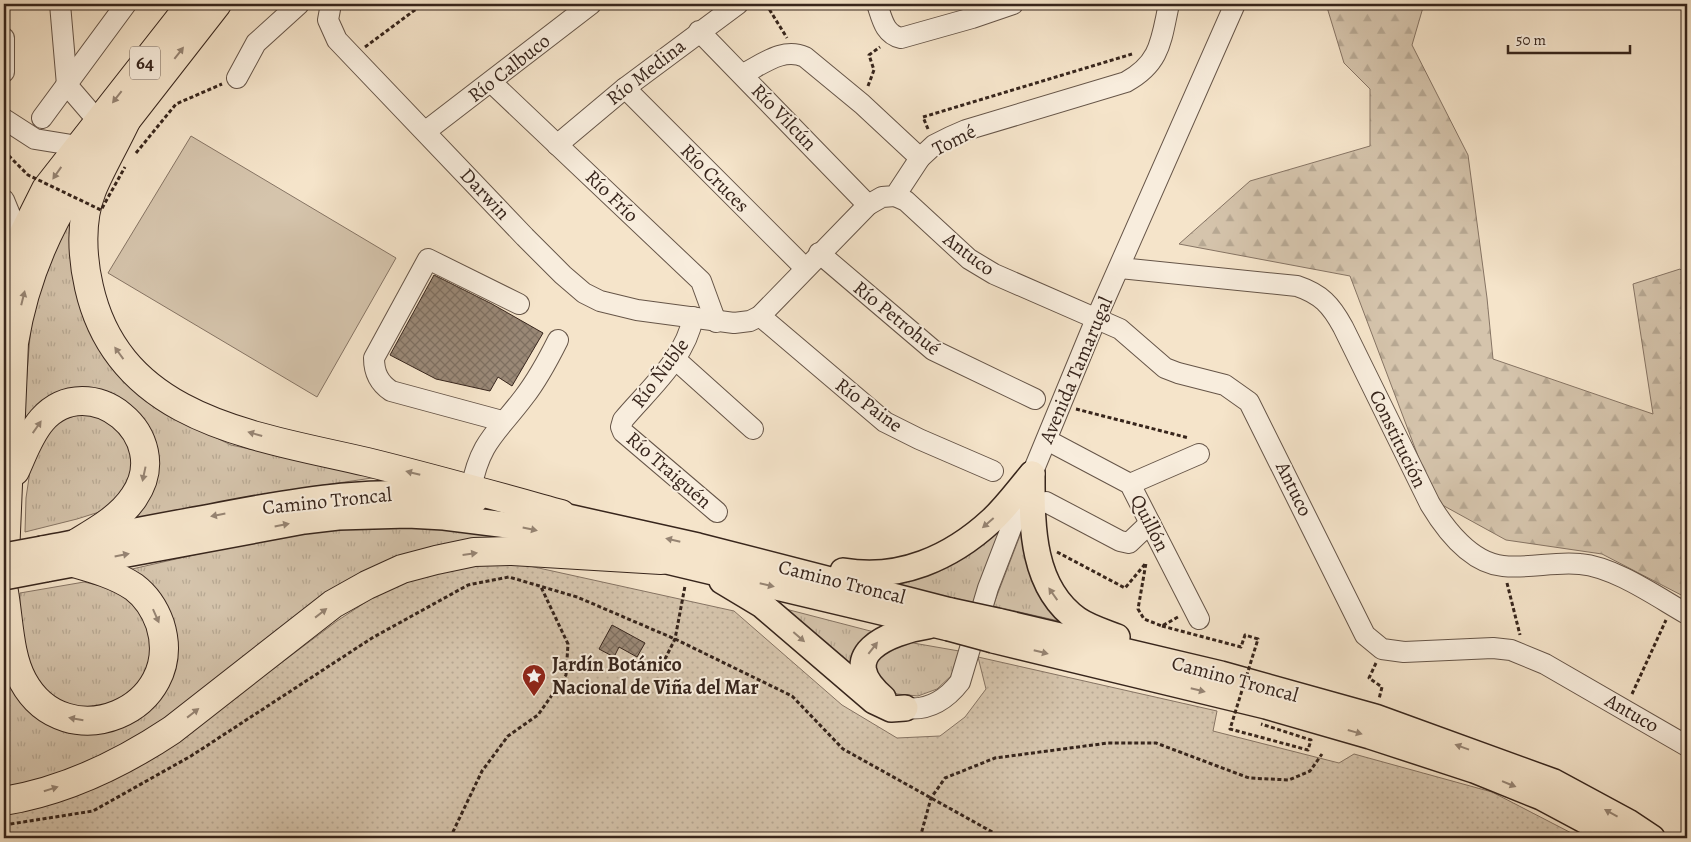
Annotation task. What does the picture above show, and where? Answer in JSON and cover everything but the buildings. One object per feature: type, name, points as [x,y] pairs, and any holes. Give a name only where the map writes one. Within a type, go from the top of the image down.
[{"type":"highway","name":"64","points":[[4,292],[14,245],[46,189],[191,4]]},
{"type":"highway","name":"64","points":[[4,578],[14,342],[18,316],[30,274],[56,215],[72,190],[217,4]]},
{"type":"highway","points":[[127,119],[92,191],[86,219],[84,254],[89,289],[98,316],[110,340],[130,368],[144,382],[176,406],[213,422],[561,514]]},
{"type":"highway","points":[[4,592],[17,669],[30,692],[39,702],[62,716],[88,721],[114,717],[137,704],[154,683],[163,658],[162,632],[152,607],[134,588],[76,553],[134,498],[140,487],[144,476],[144,452],[141,440],[128,420],[107,406],[90,403],[72,403],[51,412],[42,420],[29,439],[9,486]]},
{"type":"highway","points":[[4,801],[64,786],[119,762],[146,747],[172,730],[333,604],[367,584],[402,569],[474,552],[512,551],[661,560]]},
{"type":"main road","points":[[1032,474],[1032,522],[1041,569],[1048,585],[1068,611],[1079,621],[1096,630],[1220,674]]},
{"type":"main road","points":[[721,551],[863,574],[909,569],[936,559],[964,543],[993,519],[1032,474]]},
{"type":"main road","name":"Camino Troncal","points":[[76,553],[300,500],[356,494],[402,493],[456,496],[561,514],[721,551],[947,622]]},
{"type":"main road","name":"Camino Troncal","points":[[4,578],[44,559],[304,521],[399,515],[444,517],[514,526],[695,568],[947,622],[1220,674],[1375,717],[1554,782],[1628,822],[1652,838]]},
{"type":"main road","name":"Camino Troncal","points":[[4,556],[44,559]]},
{"type":"main road","points":[[695,568],[762,605],[874,701],[891,709],[905,708]]},
{"type":"main road","points":[[905,708],[885,700],[869,684],[864,666],[867,656],[872,646],[886,637],[910,629],[947,622]]},
{"type":"main road","name":"Camino Troncal","points":[[995,631],[1370,736],[1474,770],[1541,797],[1618,838]]},
{"type":"street","points":[[60,4],[67,85],[98,121]]},
{"type":"street","points":[[42,118],[126,4]]},
{"type":"street","points":[[236,78],[256,43],[299,4]]},
{"type":"street","name":"Darwin","points":[[331,4],[328,20],[337,40],[563,275],[584,293],[600,301],[638,310],[693,317]]},
{"type":"street","name":"Río Calbuco","points":[[426,131],[592,4]]},
{"type":"street","name":"Río Medina","points":[[557,145],[625,88],[699,31],[738,4]]},
{"type":"street","points":[[877,4],[884,27],[894,36],[908,37],[970,11],[1013,4]]},
{"type":"street","name":"Tomé","points":[[896,196],[920,158],[934,145],[966,130],[1126,82],[1141,74],[1149,66],[1162,39],[1169,4]]},
{"type":"street","name":"Avenida Tamarugal","points":[[905,708],[920,710],[938,702],[950,695],[960,682],[988,588],[1032,474],[1096,319],[1235,4]]},
{"type":"street","name":"Río Vilcún","points":[[699,31],[743,74],[868,205]]},
{"type":"street","points":[[4,38],[4,72]]},
{"type":"street","points":[[743,74],[784,53],[796,53],[805,57],[862,104],[920,158]]},
{"type":"street","name":"Río Frío","points":[[491,82],[701,281],[716,322]]},
{"type":"street","name":"Río Cruces","points":[[625,88],[806,268]]},
{"type":"street","points":[[4,119],[35,139],[78,146]]},
{"type":"street","points":[[693,317],[716,322],[750,321],[760,316],[819,253],[868,205],[882,197],[896,196]]},
{"type":"street","name":"Antuco","points":[[896,196],[906,201],[969,259],[994,274],[1124,332],[1165,368],[1178,374],[1225,385],[1249,402],[1365,635],[1382,649],[1404,652],[1493,648],[1525,655],[1626,709],[1687,746]]},
{"type":"street","points":[[4,200],[14,245]]},
{"type":"street","name":"Río Petrohué","points":[[819,253],[933,350],[1035,399]]},
{"type":"street","points":[[502,421],[391,391],[379,381],[374,366],[374,358],[428,259],[519,304]]},
{"type":"street","name":"Constitución","points":[[1120,268],[1297,286],[1321,296],[1332,307],[1343,327],[1430,504],[1443,525],[1476,555],[1502,566],[1580,564],[1602,569],[1680,610]]},
{"type":"street","name":"Río Paine","points":[[760,316],[885,422],[993,471]]},
{"type":"street","name":"Río Ñuble","points":[[621,427],[623,420],[675,359],[691,332],[693,317]]},
{"type":"street","points":[[471,489],[484,448],[502,421],[532,387],[558,340]]},
{"type":"street","points":[[675,359],[753,429]]},
{"type":"street","name":"Río Traiguén","points":[[621,427],[622,432],[717,512]]},
{"type":"street","name":"Quillón","points":[[1047,440],[1130,484],[1196,614]]},
{"type":"street","points":[[1130,484],[1195,446]]},
{"type":"street","points":[[1046,502],[1120,541],[1129,543],[1150,523]]},
{"type":"path","points":[[353,56],[423,4]]},
{"type":"path","points":[[766,4],[796,53]]},
{"type":"path","points":[[862,104],[874,70],[869,55],[894,36]]},
{"type":"path","points":[[923,117],[1132,54]]},
{"type":"path","points":[[4,151],[28,176],[101,210],[125,167],[176,104],[236,78]]},
{"type":"path","points":[[1060,405],[1195,446]]},
{"type":"path","points":[[1034,540],[1125,588],[1146,563],[1138,609],[1144,619],[1162,626],[1241,647],[1245,635],[1258,638],[1230,729],[1308,750],[1311,740],[1261,724]]},
{"type":"path","points":[[1502,566],[1525,655]]},
{"type":"path","points":[[662,665],[675,639],[695,568]]},
{"type":"path","points":[[4,825],[93,811],[191,756],[372,638],[468,585],[508,577],[577,597],[675,639],[792,696],[843,749],[1004,838]]},
{"type":"path","points":[[450,838],[482,771],[508,736],[538,715],[566,675],[568,644],[541,586]]},
{"type":"path","points":[[1626,709],[1680,610]]},
{"type":"path","points":[[1162,626],[1196,614]]},
{"type":"path","points":[[1375,717],[1382,687],[1369,678],[1382,649]]},
{"type":"path","points":[[920,838],[931,798],[946,778],[995,758],[1108,743],[1156,743],[1249,778],[1289,780],[1310,770],[1322,754]]},
{"type":"green space","points":[[1326,4],[1424,4],[1412,45],[1468,155],[1493,359],[1653,414],[1633,284],[1680,269],[1687,276],[1687,598],[1602,554],[1506,540],[1435,501],[1350,276],[1179,244],[1250,181],[1370,146],[1370,89],[1344,63]]},
{"type":"green space","points":[[191,136],[396,258],[317,397],[108,273]]},
{"type":"green space","points":[[86,187],[73,272],[81,306],[108,363],[139,394],[180,420],[231,445],[379,477],[263,494],[135,519],[155,481],[158,455],[153,437],[144,421],[131,408],[115,398],[98,391],[79,390],[61,393],[44,401],[23,424],[31,324],[45,266]]},
{"type":"green space","points":[[91,411],[130,437],[135,471],[115,507],[25,532],[26,498],[31,464],[52,423]]},
{"type":"green space","points":[[1006,517],[974,604],[870,579]]},
{"type":"green space","points":[[1026,520],[1072,624],[993,606]]},
{"type":"green space","points":[[340,527],[437,528],[544,542],[414,554],[208,689],[116,753],[4,793],[4,715],[9,674],[101,728],[172,645],[119,572],[233,546]]},
{"type":"green space","name":"Jardín Botánico Nacional de Viña del Mar","points":[[516,563],[734,611],[842,705],[897,738],[940,736],[965,717],[986,689],[978,657],[1217,711],[1213,731],[1339,763],[1354,754],[1492,792],[1581,838],[4,838],[4,811],[90,788],[157,756],[337,621],[384,590],[426,574],[464,565]]},
{"type":"green space","points":[[84,582],[115,589],[141,605],[159,655],[126,704],[93,711],[77,709],[66,705],[46,689],[25,658],[20,634],[20,593]]},
{"type":"green space","points":[[778,607],[878,633],[859,677]]},
{"type":"green space","points":[[896,640],[959,651],[952,675],[937,689],[918,696],[897,694],[875,679],[873,666]]},
{"type":"place","name":"Jardín Botánico Nacional de Viña del Mar","points":[[534,697]]}]
